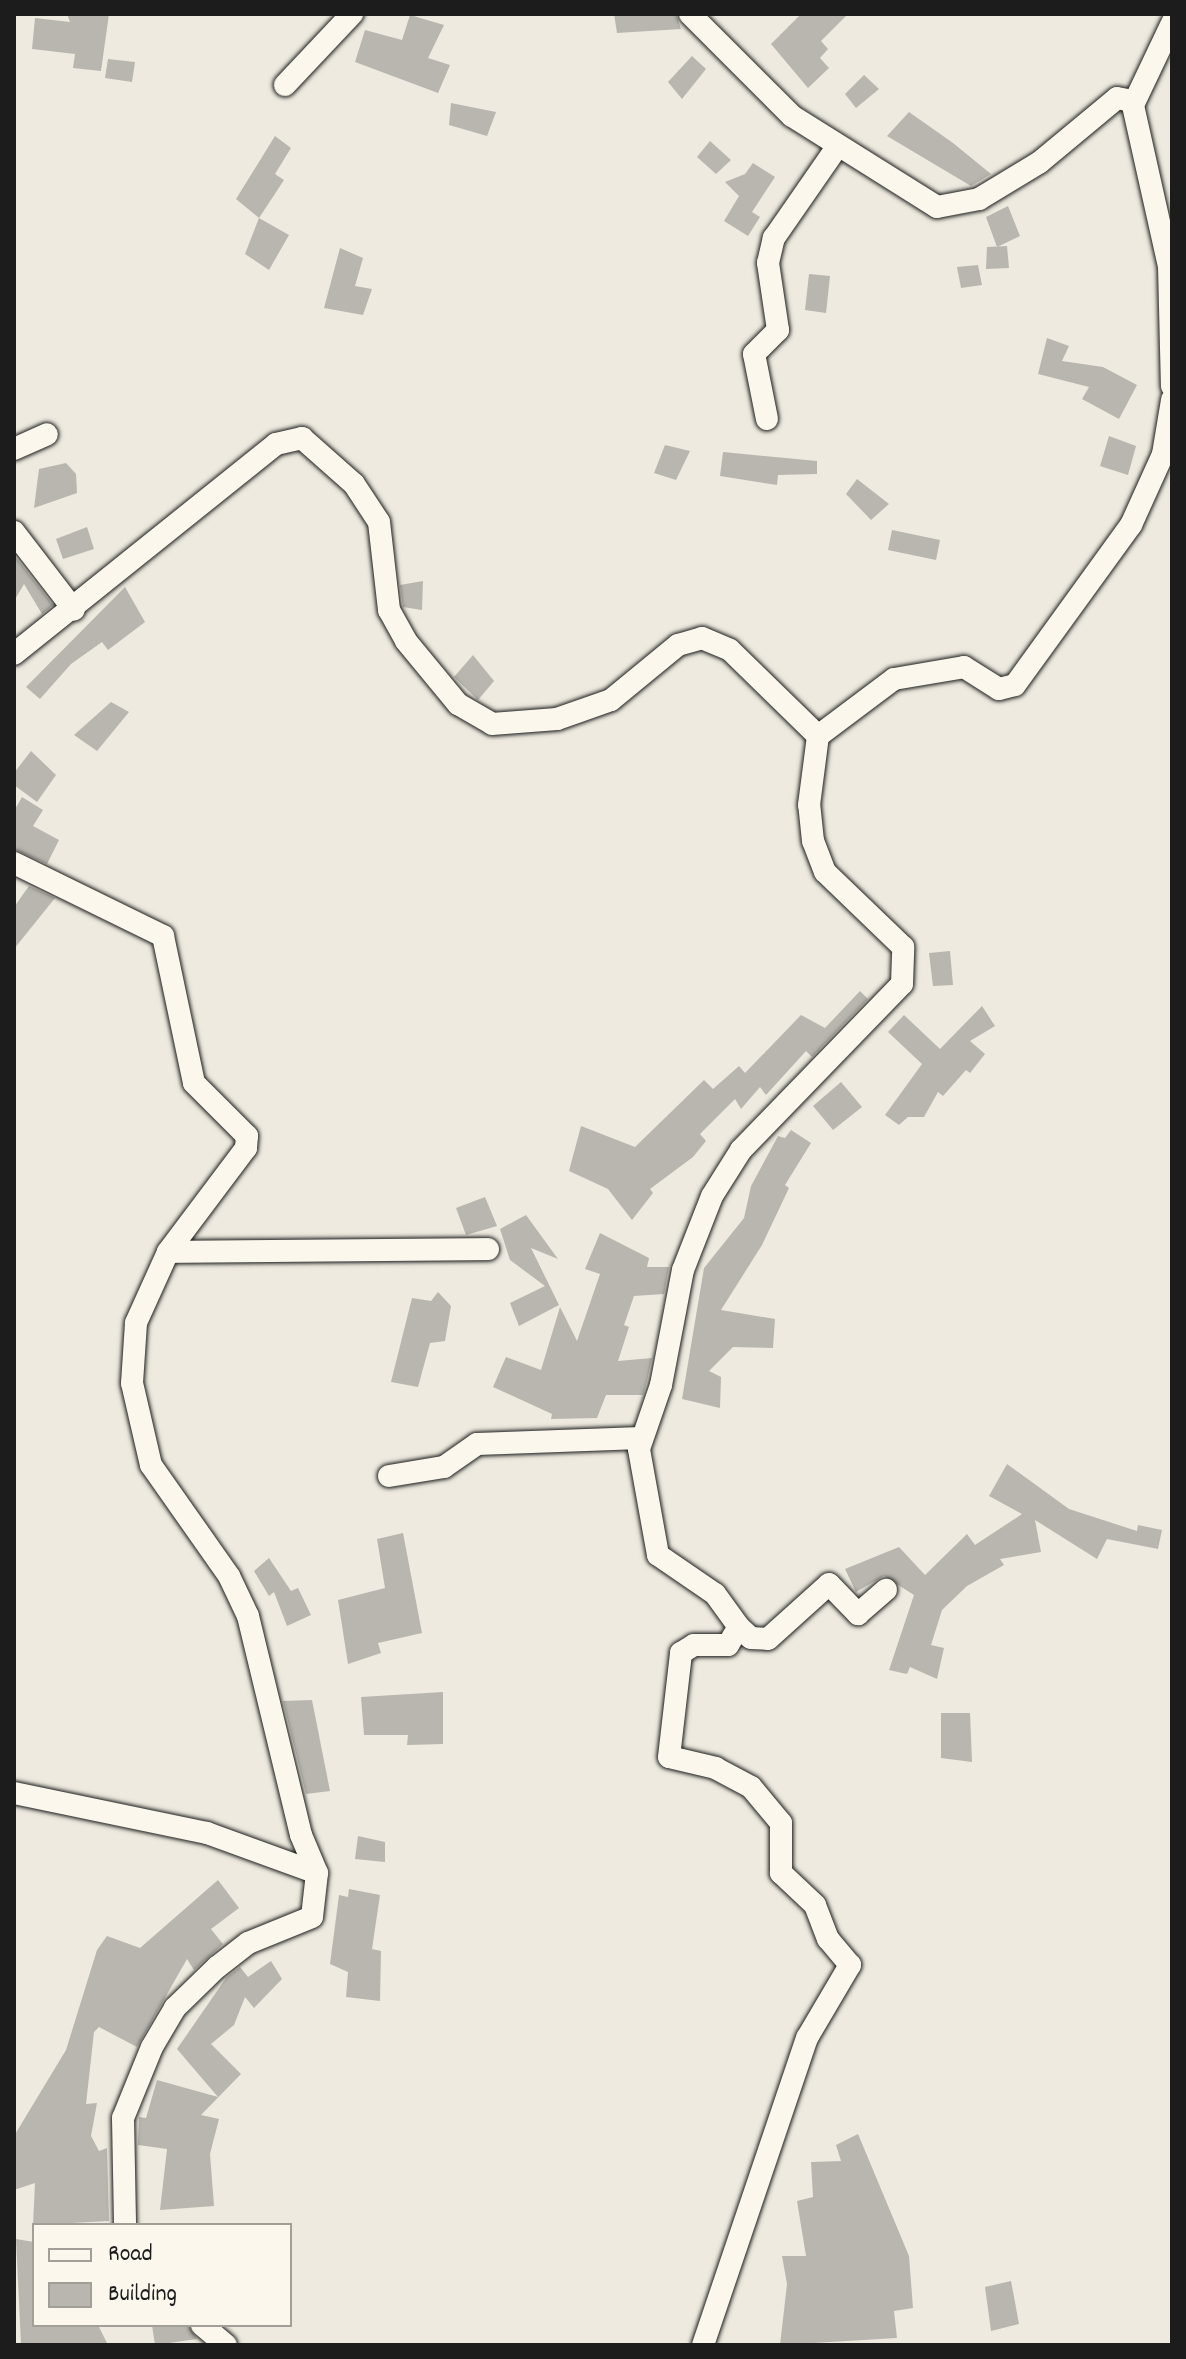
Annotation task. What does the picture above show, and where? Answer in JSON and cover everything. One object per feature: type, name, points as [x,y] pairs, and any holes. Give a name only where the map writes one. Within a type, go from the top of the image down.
[{"type":"street","points":[[285,85],[352,14]]},
{"type":"street","points":[[690,14],[792,116],[918,198],[957,206],[1040,162],[1117,98],[1134,103]]},
{"type":"street","points":[[1172,23],[1134,103],[1167,211],[1172,386]]},
{"type":"street","points":[[767,419],[754,354],[778,330],[768,263],[774,238],[837,147]]},
{"type":"street","points":[[886,1590],[858,1614],[829,1584],[768,1639],[757,1640],[739,1627],[715,1594],[658,1555],[641,1438],[661,1385],[683,1270],[712,1196],[741,1150],[902,984],[903,947],[825,872],[813,841],[809,805],[818,736],[894,679],[964,667],[999,689],[1015,685],[1131,525],[1163,454],[1172,400]]},
{"type":"street","points":[[14,449],[47,434]]},
{"type":"street","points":[[14,654],[74,610],[276,444],[302,438],[354,484],[379,522],[389,610],[406,641],[458,704],[492,724],[557,719],[611,700],[678,645],[702,638],[730,650],[818,736]]},
{"type":"street","points":[[14,532],[74,610]]},
{"type":"street","points":[[14,863],[163,936],[194,1083],[247,1136],[246,1148],[168,1252],[136,1323],[135,1411],[151,1465],[229,1576],[248,1616],[301,1835],[317,1873],[312,1917],[248,1943],[217,1967],[175,2008],[152,2047],[123,2118],[125,2223]]},
{"type":"street","points":[[168,1252],[488,1249]]},
{"type":"street","points":[[389,1476],[444,1467],[477,1444],[641,1438]]},
{"type":"street","points":[[703,2345],[807,2038],[850,1965],[828,1939],[815,1905],[781,1873],[781,1823],[751,1787],[667,1753],[681,1653],[694,1645],[728,1645],[739,1627]]},
{"type":"street","points":[[14,1793],[207,1833],[317,1873]]},
{"type":"street","points":[[204,2327],[226,2345]]},
{"type":"building","points":[[67,14],[109,14],[101,71],[73,68],[75,54],[32,49],[35,18],[70,22]]},
{"type":"building","points":[[614,14],[676,14],[681,29],[617,33]]},
{"type":"building","points":[[801,14],[848,14],[821,41],[828,49],[820,58],[829,68],[808,88],[771,44]]},
{"type":"building","points":[[410,15],[444,25],[428,58],[450,65],[438,93],[355,62],[365,30],[402,40]]},
{"type":"building","points":[[692,56],[706,69],[682,99],[668,82]]},
{"type":"building","points":[[108,59],[135,62],[132,82],[105,78]]},
{"type":"building","points":[[864,75],[879,89],[856,108],[845,94]]},
{"type":"building","points":[[451,103],[496,112],[487,136],[449,125]]},
{"type":"building","points":[[909,112],[991,174],[971,186],[887,136]]},
{"type":"building","points":[[275,136],[291,148],[275,174],[284,180],[259,218],[236,199]]},
{"type":"building","points":[[710,141],[731,160],[716,174],[697,157]]},
{"type":"building","points":[[753,163],[775,177],[752,212],[760,217],[748,236],[724,221],[739,196],[725,182],[745,174]]},
{"type":"building","points":[[1008,206],[1020,236],[997,247],[986,217]]},
{"type":"building","points":[[259,218],[289,235],[269,270],[245,254]]},
{"type":"building","points":[[1007,246],[1009,268],[986,269],[987,247]]},
{"type":"building","points":[[340,248],[363,258],[355,286],[372,289],[363,315],[324,308]]},
{"type":"building","points":[[978,265],[982,285],[961,288],[957,267]]},
{"type":"building","points":[[809,274],[830,276],[826,313],[805,310]]},
{"type":"building","points":[[1047,338],[1069,346],[1062,361],[1103,367],[1137,385],[1119,419],[1082,399],[1089,387],[1038,374]]},
{"type":"building","points":[[1109,436],[1136,446],[1128,475],[1100,466]]},
{"type":"building","points":[[665,445],[690,451],[676,480],[654,473]]},
{"type":"building","points":[[723,452],[817,461],[817,474],[778,475],[777,485],[720,476]]},
{"type":"building","points":[[66,463],[76,474],[77,493],[34,508],[39,469]]},
{"type":"building","points":[[857,479],[889,504],[871,520],[846,494]]},
{"type":"building","points":[[87,527],[94,549],[63,559],[56,539]]},
{"type":"building","points":[[892,530],[940,540],[936,560],[888,550]]},
{"type":"building","points":[[14,555],[53,605],[42,614],[24,584],[14,601]]},
{"type":"building","points":[[423,581],[422,610],[403,607],[400,585]]},
{"type":"building","points":[[125,587],[145,622],[108,650],[102,642],[71,664],[40,699],[26,687]]},
{"type":"building","points":[[473,655],[494,681],[478,700],[454,677]]},
{"type":"building","points":[[111,702],[129,712],[97,751],[74,735]]},
{"type":"building","points":[[31,751],[56,775],[37,802],[14,785],[14,773]]},
{"type":"building","points":[[22,797],[43,810],[33,826],[59,840],[47,864],[14,849],[14,811]]},
{"type":"building","points":[[29,886],[55,898],[14,949],[14,907]]},
{"type":"building","points":[[950,951],[953,985],[933,986],[929,953]]},
{"type":"building","points":[[860,991],[868,999],[812,1057],[806,1051],[766,1095],[760,1087],[741,1109],[735,1099],[700,1134],[706,1141],[693,1157],[650,1189],[653,1193],[632,1220],[608,1189],[569,1171],[581,1126],[635,1147],[704,1080],[713,1089],[739,1066],[745,1073],[801,1015],[825,1028]]},
{"type":"building","points":[[982,1006],[995,1026],[970,1041],[985,1054],[970,1073],[966,1070],[943,1096],[938,1092],[924,1117],[908,1117],[899,1125],[885,1115],[922,1064],[888,1032],[904,1015],[940,1049]]},
{"type":"building","points":[[841,1082],[862,1107],[833,1130],[813,1106]]},
{"type":"building","points":[[791,1130],[811,1143],[785,1185],[789,1188],[762,1245],[721,1310],[775,1319],[773,1348],[733,1347],[709,1371],[721,1377],[720,1408],[682,1399],[704,1268],[744,1218],[751,1186],[778,1136],[785,1138]]},
{"type":"building","points":[[485,1197],[497,1226],[466,1235],[456,1208]]},
{"type":"building","points":[[526,1215],[558,1259],[531,1248],[559,1305],[519,1326],[510,1303],[545,1286],[510,1260],[500,1229]]},
{"type":"building","points":[[600,1233],[649,1258],[647,1267],[669,1267],[664,1294],[634,1296],[624,1325],[629,1327],[618,1361],[652,1358],[647,1381],[643,1395],[606,1395],[597,1418],[551,1419],[552,1414],[493,1387],[506,1357],[541,1370],[560,1307],[577,1341],[600,1274],[585,1269]]},
{"type":"building","points":[[438,1292],[451,1306],[445,1341],[430,1343],[418,1387],[391,1382],[412,1298],[431,1301]]},
{"type":"building","points":[[1007,1464],[1069,1509],[1137,1531],[1138,1525],[1162,1530],[1158,1549],[1107,1539],[1097,1559],[1035,1520],[1041,1552],[1000,1559],[1004,1565],[967,1586],[942,1610],[931,1645],[944,1648],[937,1679],[910,1667],[907,1674],[889,1670],[914,1595],[884,1576],[856,1592],[845,1569],[899,1547],[925,1575],[967,1534],[975,1545],[1022,1514],[989,1496]]},
{"type":"building","points":[[403,1533],[422,1633],[378,1643],[381,1653],[348,1664],[338,1600],[385,1588],[377,1539]]},
{"type":"building","points":[[269,1558],[291,1591],[298,1588],[311,1615],[287,1626],[274,1592],[269,1596],[254,1571]]},
{"type":"building","points":[[443,1692],[443,1744],[407,1745],[408,1735],[364,1735],[361,1697]]},
{"type":"building","points":[[312,1700],[330,1791],[306,1794],[283,1701]]},
{"type":"building","points":[[941,1713],[970,1713],[972,1762],[941,1758]]},
{"type":"building","points":[[358,1836],[385,1842],[385,1862],[355,1859]]},
{"type":"building","points":[[218,1880],[239,1908],[211,1929],[223,1944],[194,1970],[187,1959],[137,2047],[99,2027],[94,2032],[86,2104],[97,2103],[91,2136],[99,2151],[107,2148],[109,2221],[33,2223],[35,2183],[14,2190],[14,2136],[66,2050],[97,1950],[107,1936],[140,1948]]},
{"type":"building","points":[[349,1889],[380,1895],[372,1949],[381,1951],[380,2001],[346,1997],[348,1972],[330,1964],[339,1895],[348,1897]]},
{"type":"building","points":[[271,1961],[282,1979],[254,2008],[245,1997],[234,2025],[211,2044],[241,2074],[201,2115],[219,2119],[210,2154],[214,2206],[160,2210],[167,2149],[138,2145],[139,2117],[146,2118],[157,2080],[218,2097],[177,2049],[226,1978],[240,1967],[248,1977]]},
{"type":"building","points":[[858,2134],[909,2256],[913,2308],[894,2311],[897,2338],[780,2345],[787,2284],[782,2256],[806,2256],[797,2201],[813,2197],[811,2162],[841,2161],[836,2145]]},
{"type":"building","points":[[16,2239],[32,2242],[32,2327],[99,2327],[108,2345],[21,2345]]},
{"type":"building","points":[[1011,2281],[1019,2324],[991,2331],[985,2287]]},
{"type":"building","points":[[152,2327],[189,2327],[197,2339],[155,2345]]}]
